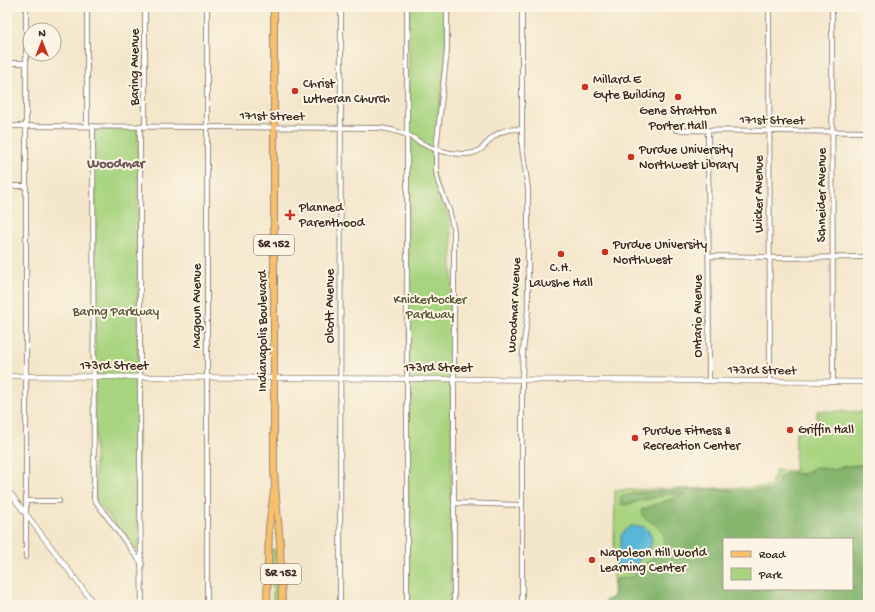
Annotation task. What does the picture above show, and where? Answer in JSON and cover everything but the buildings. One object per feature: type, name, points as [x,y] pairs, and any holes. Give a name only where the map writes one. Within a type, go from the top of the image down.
[{"type":"main road","name":"Indianapolis Boulevard","points":[[274,7],[275,486],[279,521],[282,605]]},
{"type":"main road","name":"Indianapolis Boulevard","points":[[267,605],[268,543],[275,486]]},
{"type":"main road","points":[[270,521],[279,521]]},
{"type":"main road","points":[[268,543],[280,543]]},
{"type":"street","points":[[26,7],[26,558]]},
{"type":"street","points":[[86,7],[87,126]]},
{"type":"street","name":"Baring Avenue","points":[[145,7],[145,126]]},
{"type":"street","name":"Magoun Avenue","points":[[207,7],[207,605]]},
{"type":"street","name":"Olcott Avenue","points":[[340,7],[340,605]]},
{"type":"street","points":[[407,7],[407,605]]},
{"type":"street","points":[[447,7],[447,50],[436,150],[436,171],[438,182],[449,210],[454,230],[454,605]]},
{"type":"street","name":"Woodmar Avenue","points":[[522,7],[522,156],[528,190],[528,296],[522,380],[522,605]]},
{"type":"street","name":"Wicker Avenue","points":[[769,7],[770,382]]},
{"type":"street","points":[[826,7],[832,7]]},
{"type":"street","name":"Schneider Avenue","points":[[832,7],[833,382]]},
{"type":"street","points":[[7,62],[26,63]]},
{"type":"street","name":"171st Street","points":[[7,126],[381,128],[406,135],[436,150],[452,154],[467,154],[480,150],[495,136],[503,131],[522,129]]},
{"type":"street","points":[[93,126],[94,499],[142,564]]},
{"type":"street","points":[[140,126],[140,507],[142,605]]},
{"type":"street","name":"171st Street","points":[[676,130],[868,132]]},
{"type":"street","name":"Ontario Avenue","points":[[708,130],[708,381]]},
{"type":"street","points":[[7,186],[26,186]]},
{"type":"street","points":[[708,256],[770,258],[868,257]]},
{"type":"street","name":"173rd Street","points":[[7,376],[868,382]]},
{"type":"street","points":[[7,489],[95,605]]},
{"type":"street","points":[[26,501],[59,502]]},
{"type":"street","points":[[454,503],[522,505]]},
{"type":"green space","name":"Knickerbocker Parkway","points":[[409,7],[446,7],[446,59],[433,158],[434,174],[449,219],[452,243],[451,605],[408,605]]},
{"type":"green space","name":"Baring Parkway","points":[[95,129],[138,129],[139,544],[138,549],[135,550],[95,498]]},
{"type":"green space","points":[[817,411],[868,412],[868,605],[599,605],[613,601],[615,490],[772,487],[772,479],[775,479],[775,470],[795,471],[796,432],[810,431],[817,425]]},
{"type":"green space","points":[[857,465],[868,466],[868,605],[602,605],[606,600],[612,598],[616,579],[634,577],[636,572],[655,556],[662,547],[664,535],[658,526],[645,518],[641,510],[685,494],[668,494],[624,505],[621,504],[620,498],[627,495],[680,490],[770,491],[774,489],[781,476],[791,473],[804,474],[815,467],[835,470],[841,467]]},
{"type":"green space","points":[[272,549],[275,550],[278,605],[273,605],[271,564]]},
{"type":"water","points":[[631,526],[644,527],[648,530],[652,539],[650,549],[630,573],[622,570],[618,571],[615,562],[620,546],[621,536],[624,531]]},
{"type":"place","name":"Millard E Gyte Building","points":[[585,87]]},
{"type":"place","name":"Christ Lutheran Church","points":[[295,91]]},
{"type":"place","name":"Gene Stratton Porter Hall","points":[[678,97]]},
{"type":"place","name":"Purdue University Northwest Library","points":[[631,157]]},
{"type":"place","name":"Planned Parenthood","points":[[290,215]]},
{"type":"place","name":"Purdue University Northwest","points":[[605,252]]},
{"type":"place","name":"C.H. Lawshe Hall","points":[[561,254]]},
{"type":"place","name":"Griffin Hall","points":[[790,430]]},
{"type":"place","name":"Purdue Fitness & Recreation Center","points":[[635,438]]},
{"type":"place","name":"Napoleon Hill World Learning Center","points":[[592,560]]},
{"type":"district","name":"Woodmar","points":[[116,164]]}]
